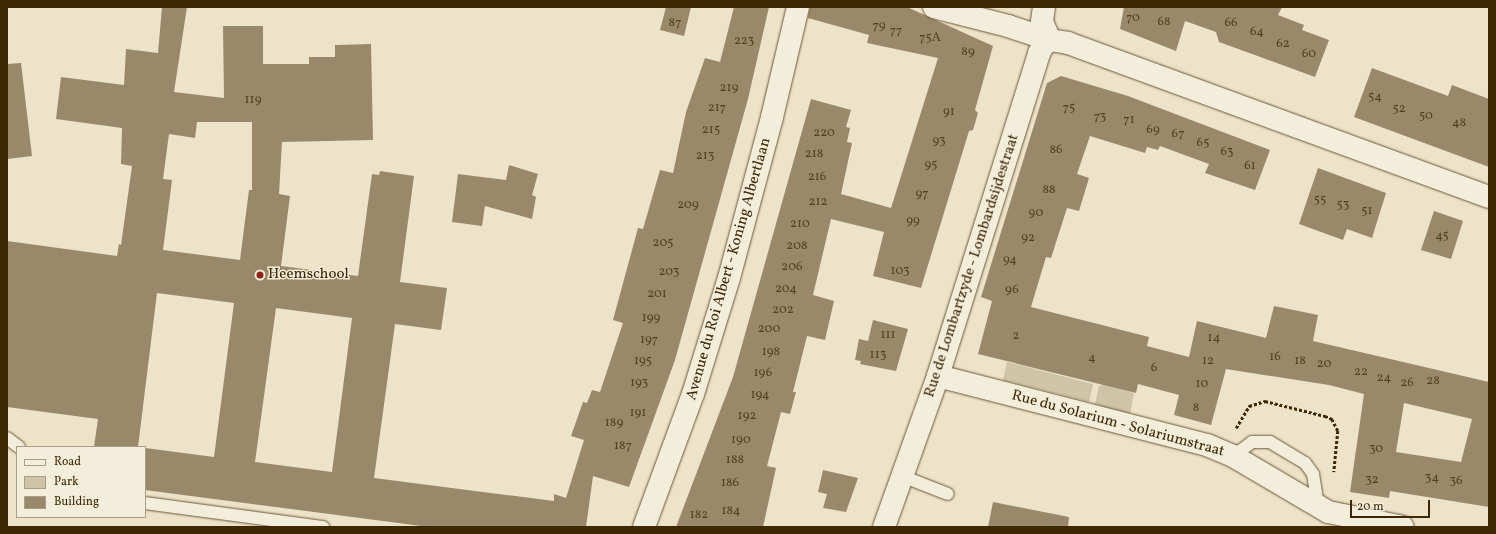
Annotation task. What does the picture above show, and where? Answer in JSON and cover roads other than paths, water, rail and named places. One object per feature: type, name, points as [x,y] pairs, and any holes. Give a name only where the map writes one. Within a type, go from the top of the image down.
[{"type":"street","name":"Avenue du Roi Albert - Koning Albertlaan","points":[[644,527],[693,394],[729,278],[772,117],[798,7]]},
{"type":"street","points":[[934,7],[1008,26],[1050,40],[1068,43],[1489,197]]},
{"type":"street","points":[[1044,7],[1042,22],[1050,40]]},
{"type":"street","name":"Rue de Lombartzyde - Lombardsijdestraat","points":[[884,527],[938,376],[1039,53],[1043,46],[1050,40]]},
{"type":"street","name":"Rue du Solarium - Solariumstraat","points":[[938,376],[1207,445],[1233,456],[1318,507],[1338,516],[1402,527]]},
{"type":"lane","points":[[7,438],[18,446]]},
{"type":"lane","points":[[1233,456],[1252,442],[1270,442],[1306,462],[1313,474],[1318,507]]},
{"type":"lane","points":[[902,476],[948,494]]},
{"type":"lane","points":[[146,503],[323,527]]},
{"type":"place","name":"Heemschool","points":[[260,275]]}]
